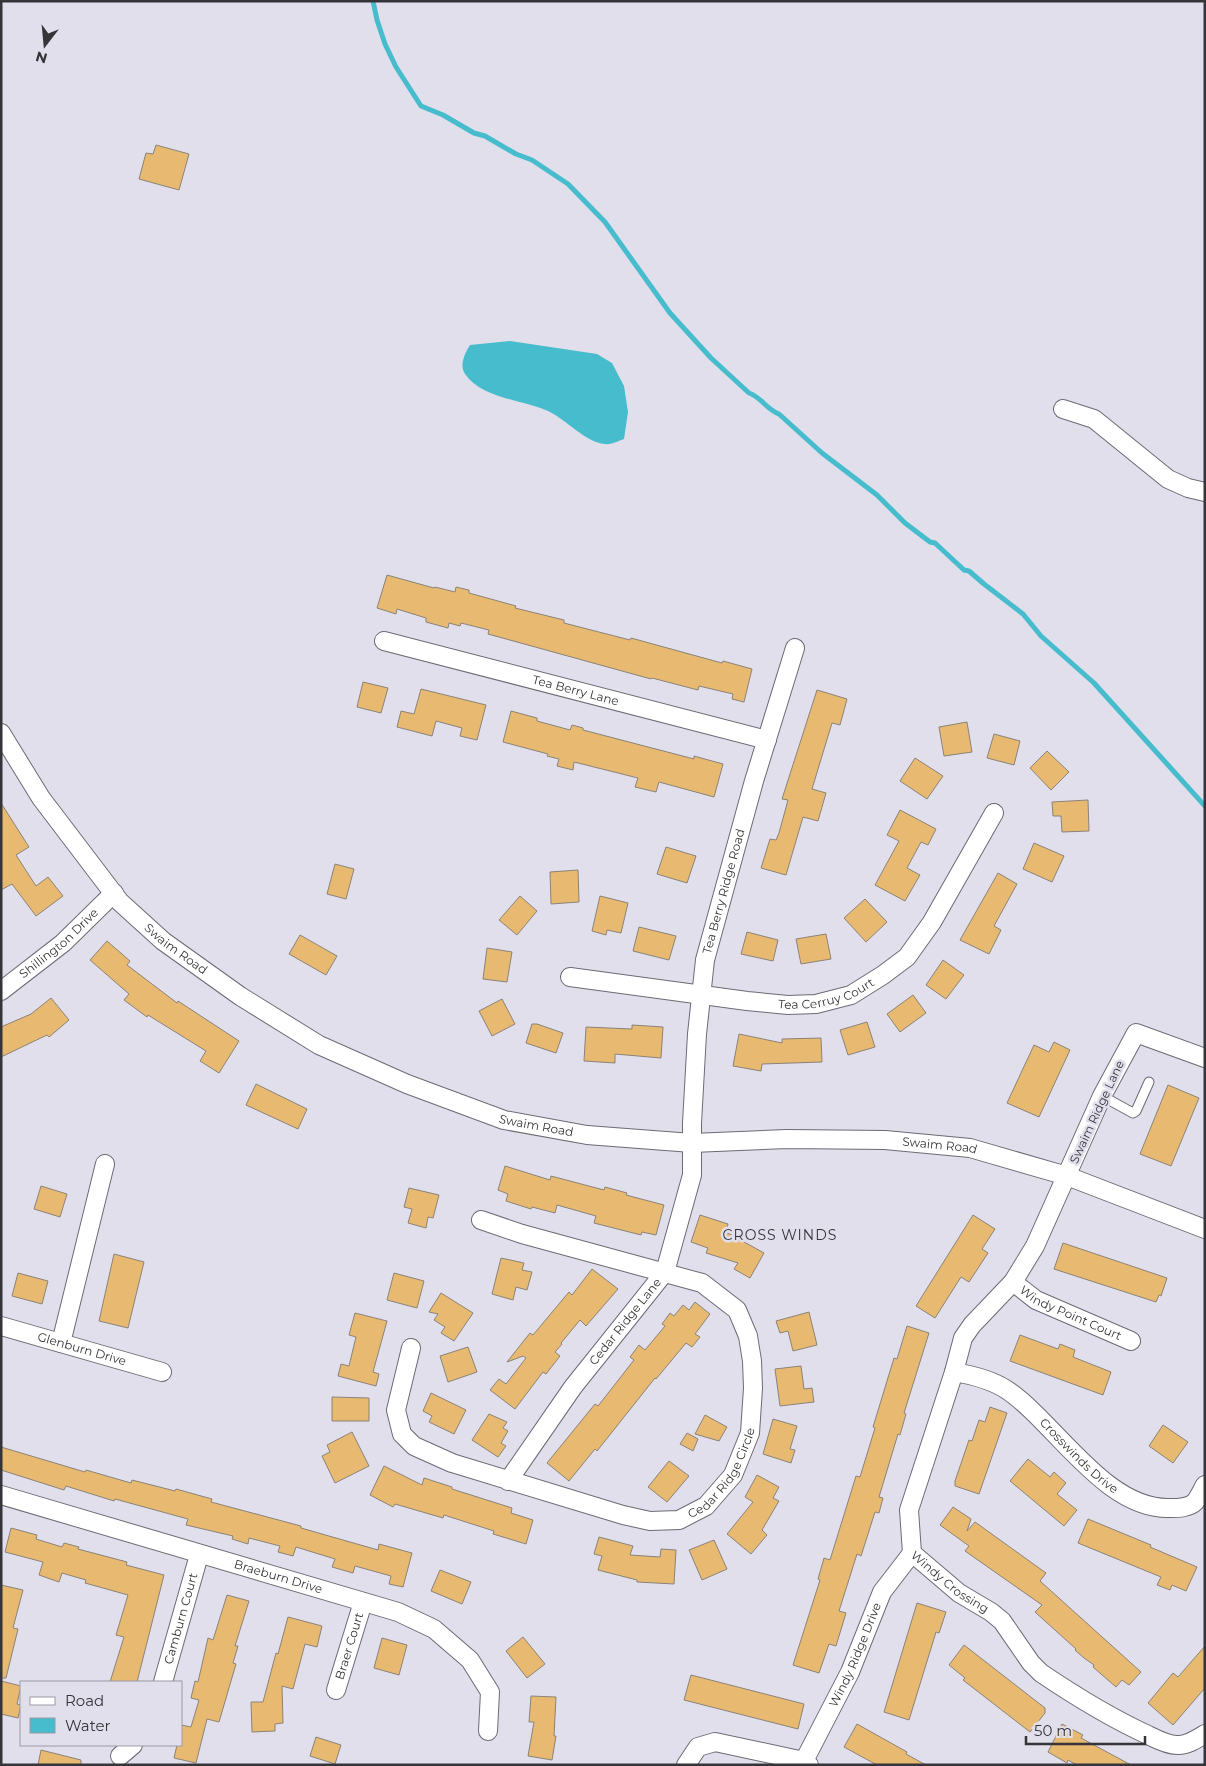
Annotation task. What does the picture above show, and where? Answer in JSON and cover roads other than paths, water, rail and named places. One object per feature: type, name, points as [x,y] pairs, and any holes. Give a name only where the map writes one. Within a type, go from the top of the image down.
[{"type":"street","points":[[1063,409],[1094,420],[1168,479],[1188,488],[1205,492]]},
{"type":"street","name":"Tea Berry Lane","points":[[384,641],[767,740]]},
{"type":"street","name":"Tea Berry Ridge Road","points":[[692,1143],[696,1044],[705,960],[795,648]]},
{"type":"street","name":"Swaim Road","points":[[1,733],[41,798],[120,902],[163,941],[240,996],[322,1047],[406,1084],[504,1120],[587,1135],[692,1143],[787,1140],[894,1141],[970,1148],[1067,1176],[1205,1229]]},
{"type":"street","name":"Tea Cerruy Court","points":[[570,977],[788,1005],[816,1004],[850,994],[883,975],[907,957],[932,922],[994,813]]},
{"type":"street","name":"Shillington Drive","points":[[1,991],[63,943],[114,894]]},
{"type":"street","name":"Swaim Ridge Lane","points":[[1067,1176],[1102,1096],[1136,1033],[1205,1058]]},
{"type":"street","name":"Cedar Ridge Lane","points":[[508,1481],[573,1387],[665,1272],[692,1175],[692,1143]]},
{"type":"street","points":[[61,1343],[105,1164]]},
{"type":"street","name":"Windy Crossing","points":[[1067,1176],[1035,1246],[1013,1282],[972,1325],[963,1338],[954,1372],[909,1510],[912,1553],[960,1593],[1002,1621],[1031,1663],[1041,1673],[1059,1685],[1128,1726],[1162,1741],[1176,1745],[1183,1744],[1196,1740],[1205,1734]]},
{"type":"street","name":"Cedar Ridge Circle","points":[[412,1348],[396,1410],[402,1434],[414,1446],[452,1463],[623,1515],[650,1521],[679,1520],[706,1506],[733,1474],[750,1433],[753,1388],[752,1361],[748,1336],[737,1310],[702,1283],[522,1234],[481,1220]]},
{"type":"street","name":"Windy Point Court","points":[[1013,1282],[1036,1300],[1131,1340]]},
{"type":"street","name":"Glenburn Drive","points":[[1,1326],[162,1372]]},
{"type":"street","name":"Crosswinds Drive","points":[[954,1372],[972,1375],[1007,1390],[1107,1484],[1132,1499],[1160,1508],[1182,1508],[1195,1502],[1205,1485]]},
{"type":"street","name":"Braeburn Drive","points":[[1,1495],[199,1555],[398,1612],[434,1629],[470,1660],[490,1692],[488,1731]]},
{"type":"street","name":"Windy Ridge Drive","points":[[806,1763],[850,1672],[882,1592],[912,1553]]},
{"type":"street","name":"Camburn Court","points":[[163,1681],[199,1555]]},
{"type":"street","name":"Braer Court","points":[[336,1690],[363,1602]]},
{"type":"street","points":[[686,1765],[698,1747],[715,1742],[806,1763]]},
{"type":"lane","points":[[1102,1096],[1133,1113],[1136,1111],[1148,1082]]},
{"type":"water","points":[[510,341],[597,354],[612,363],[624,386],[628,412],[624,439],[610,444],[598,443],[548,411],[492,393],[472,382],[463,370],[465,355],[470,345]]},
{"type":"waterway","points":[[373,1],[385,44],[396,67],[421,106],[443,115],[474,133],[485,136],[516,154],[532,160],[568,184],[605,222],[670,313],[711,358],[749,393],[779,414],[822,453],[877,495],[905,523],[930,542],[935,543],[964,570],[969,571],[1023,614],[1041,636],[1094,683],[1205,806]]},
{"type":"district","name":"CROSS WINDS","points":[[780,1235]]}]
